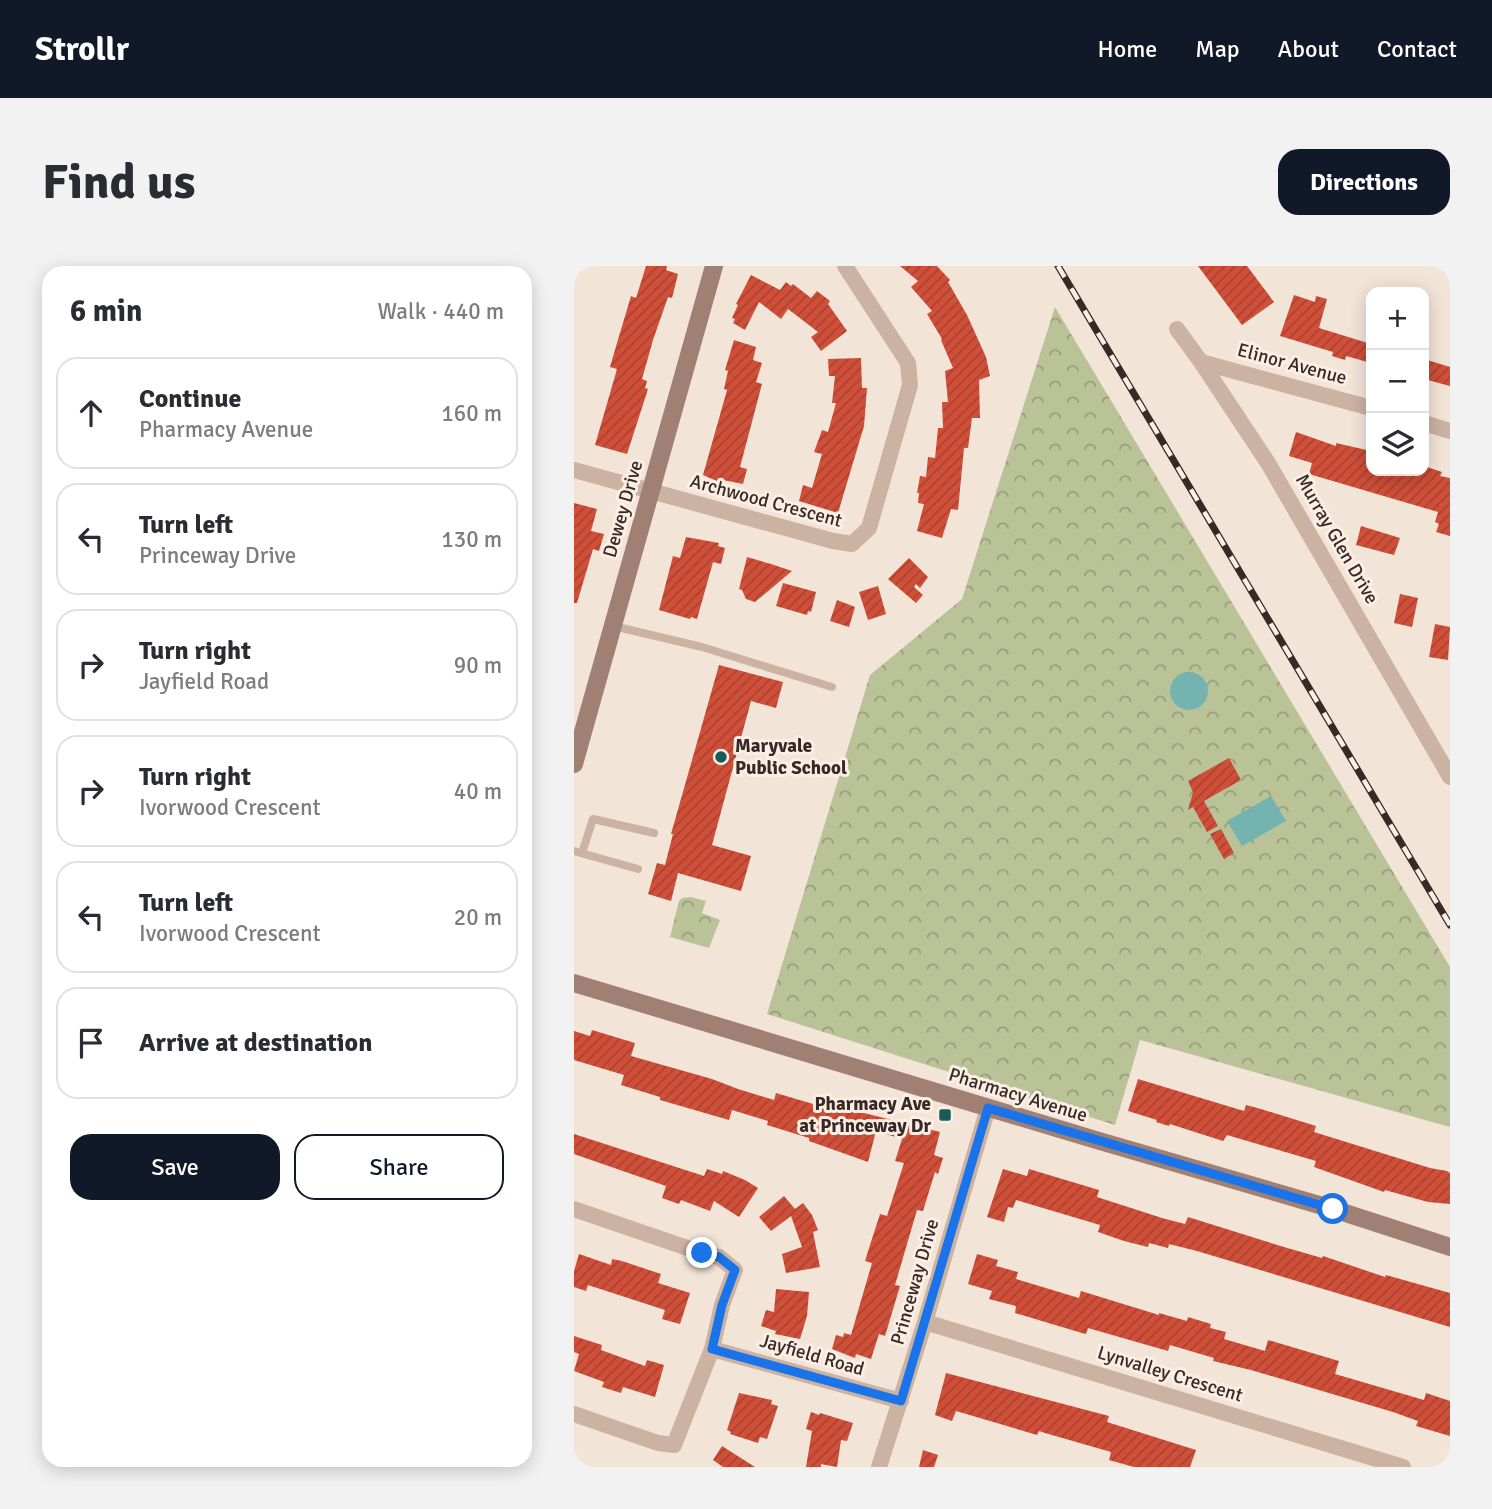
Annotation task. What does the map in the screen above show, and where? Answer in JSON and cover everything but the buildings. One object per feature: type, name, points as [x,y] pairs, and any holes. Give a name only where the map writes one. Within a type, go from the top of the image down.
[{"type":"street","name":"Dewey Drive","points":[[574,764],[714,266]]},
{"type":"street","name":"Archwood Crescent","points":[[574,470],[852,544],[869,527],[910,385],[908,363],[845,266]]},
{"type":"street","name":"Murray Glen Drive","points":[[1177,329],[1202,362],[1268,463],[1448,772]]},
{"type":"street","name":"Elinor Avenue","points":[[1202,362],[1366,407]]},
{"type":"street","points":[[1429,425],[1450,431]]},
{"type":"street","name":"Pharmacy Avenue","points":[[574,983],[1333,1209],[1450,1247]]},
{"type":"street","name":"Princeway Drive","points":[[879,1467],[988,1108]]},
{"type":"street","points":[[574,1209],[719,1257],[735,1270],[722,1305],[712,1349],[674,1445],[658,1443],[574,1414]]},
{"type":"street","name":"Lynvalley Crescent","points":[[925,1322],[1403,1467]]},
{"type":"street","name":"Jayfield Road","points":[[712,1349],[901,1401]]},
{"type":"lane","points":[[612,626],[702,647],[832,687]]},
{"type":"lane","points":[[638,869],[578,852],[593,819],[654,833]]},
{"type":"green space","points":[[1055,307],[1450,967],[1450,1127],[1140,1040],[1115,1125],[767,1014],[870,675],[962,599]]},
{"type":"green space","points":[[691,897],[706,901],[702,913],[720,920],[709,948],[670,937],[679,901]]},
{"type":"water","points":[[1189,672],[1202,678],[1208,691],[1202,704],[1189,710],[1176,704],[1170,691],[1176,678]]},
{"type":"water","points":[[1271,796],[1286,821],[1242,846],[1227,821]]},
{"type":"railway","points":[[1058,266],[1450,925]]},
{"type":"place","name":"Maryvale Public School","points":[[721,757]]},
{"type":"place","name":"Pharmacy Ave at Princeway Dr","points":[[945,1115]]},
{"type":"route","points":[[702,1253],[719,1257],[735,1270],[722,1305],[712,1349],[901,1401],[988,1108],[1333,1209]]}]
